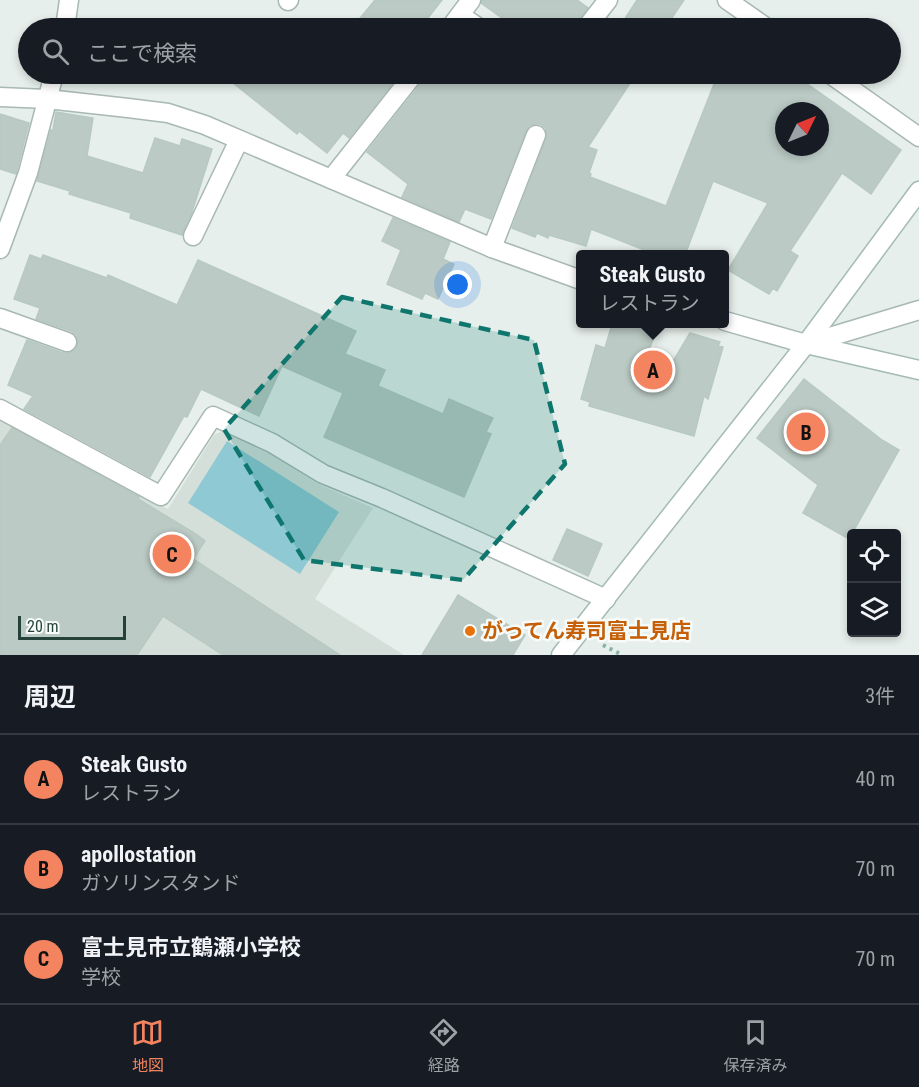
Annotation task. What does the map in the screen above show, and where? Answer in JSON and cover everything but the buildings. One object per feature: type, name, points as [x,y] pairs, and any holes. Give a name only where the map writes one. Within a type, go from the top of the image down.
[{"type":"street","points":[[67,18],[69,0]]},
{"type":"street","points":[[594,18],[608,0]]},
{"type":"street","points":[[727,0],[753,18]]},
{"type":"street","points":[[0,249],[28,173],[51,84]]},
{"type":"street","points":[[332,179],[406,84]]},
{"type":"street","points":[[844,84],[919,137]]},
{"type":"street","points":[[0,97],[47,99],[168,113],[205,125],[492,248],[576,278]]},
{"type":"street","points":[[492,248],[536,135]]},
{"type":"street","points":[[193,236],[239,140]]},
{"type":"street","points":[[561,655],[806,344],[919,191]]},
{"type":"street","points":[[806,344],[919,310]]},
{"type":"street","points":[[0,318],[67,342]]},
{"type":"street","points":[[729,322],[806,344],[919,369]]},
{"type":"street","points":[[0,409],[161,496],[213,416],[272,443],[323,474],[606,598]]},
{"type":"highlighted area","points":[[342,297],[534,340],[565,464],[463,580],[304,560],[224,429]]},
{"type":"shaded area","points":[[0,421],[168,509],[214,435],[223,431],[266,450],[318,484],[373,508],[315,599],[404,655],[0,655]]},
{"type":"water","points":[[227,441],[339,512],[300,574],[188,503]]},
{"type":"place","name":"Steak Gusto","points":[[653,370]]},
{"type":"place","name":"apollostation","points":[[806,432]]},
{"type":"place","name":"富士見市立鶴瀬小学校","points":[[172,554]]},
{"type":"place","name":"がってん寿司富士見店","points":[[470,631]]}]
